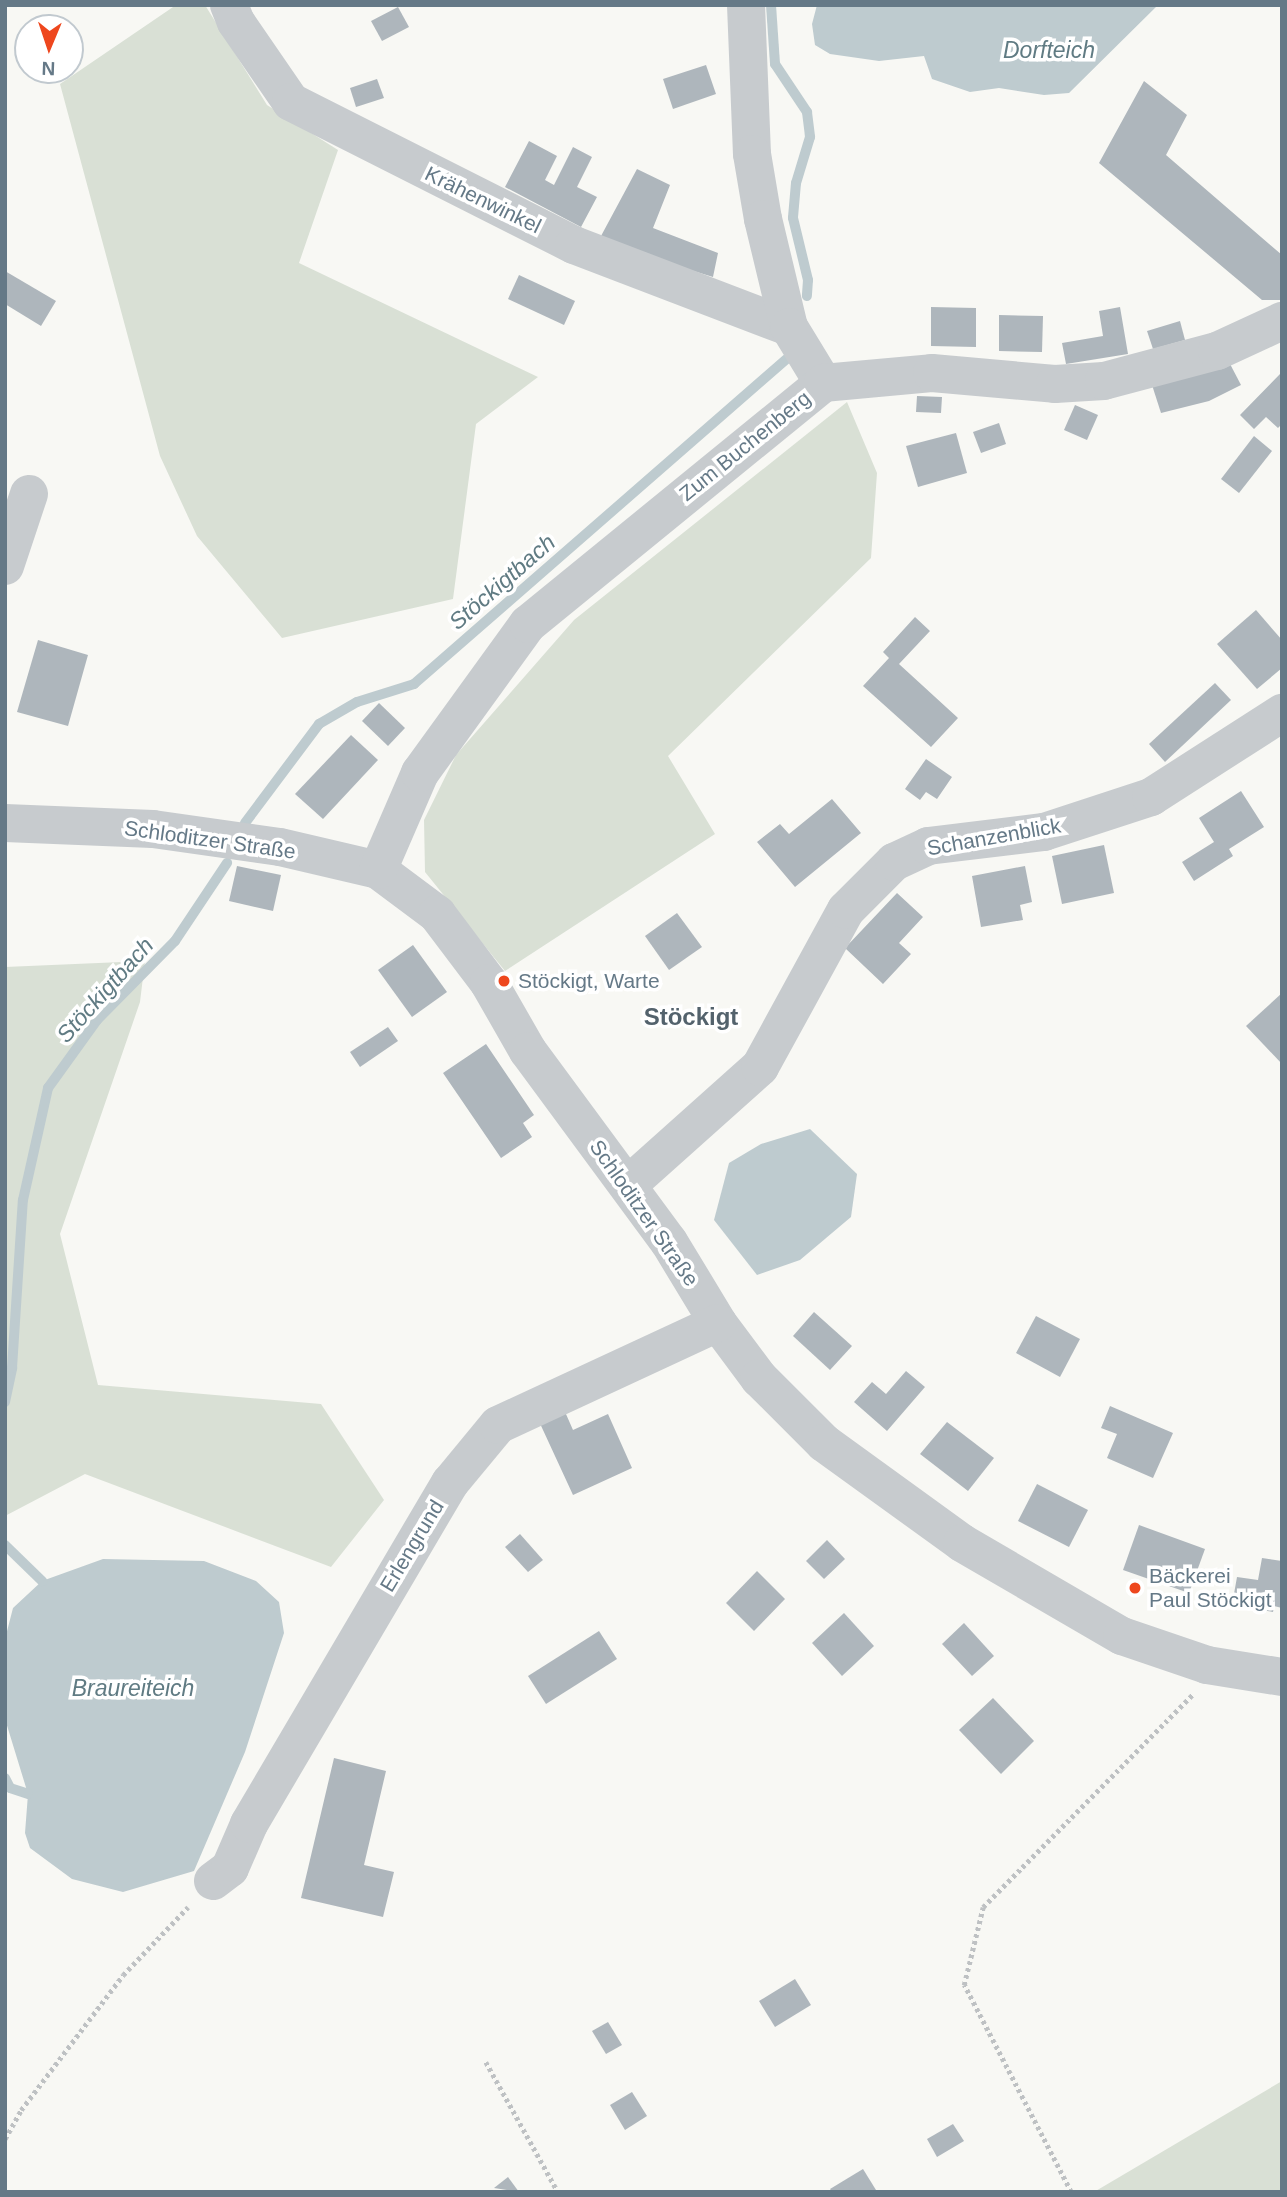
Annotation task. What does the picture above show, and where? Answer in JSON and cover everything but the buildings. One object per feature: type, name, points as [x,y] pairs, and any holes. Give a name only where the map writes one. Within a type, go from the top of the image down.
[{"type":"street","name":"Krähenwinkel","points":[[229,5],[236,22],[291,102],[574,246],[789,327]]},
{"type":"street","points":[[746,5],[752,153],[789,327],[823,383]]},
{"type":"street","name":"Zum Buchenberg","points":[[378,870],[420,773],[528,624],[823,383],[932,373],[1055,384],[1104,382],[1217,351],[1282,321]]},
{"type":"street","points":[[5,566],[29,494]]},
{"type":"street","name":"Schanzenblick","points":[[628,1185],[760,1067],[846,910],[894,862],[928,846],[1044,832],[1151,797],[1282,713]]},
{"type":"street","name":"Schloditzer Straße","points":[[5,823],[153,829],[279,847],[378,870],[437,914],[489,983],[528,1051],[628,1185],[718,1323],[759,1378],[824,1443],[962,1543],[1122,1636],[1207,1665],[1282,1677]]},
{"type":"street","name":"Erlengrund","points":[[214,1881],[230,1868],[249,1824],[450,1483],[498,1425],[718,1323]]},
{"type":"path","points":[[1071,2192],[964,1985],[983,1907],[1187,1705],[1207,1665]]},
{"type":"path","points":[[5,2139],[21,2110],[123,1975],[214,1881]]},
{"type":"path","points":[[486,2062],[558,2192]]},
{"type":"shaded area","points":[[176,5],[205,5],[267,105],[338,150],[299,263],[538,377],[476,424],[453,599],[282,638],[197,536],[160,456],[60,84],[84,84],[84,68]]},
{"type":"shaded area","points":[[847,402],[877,473],[871,558],[668,756],[715,834],[505,971],[425,872],[424,820],[456,755],[574,620]]},
{"type":"shaded area","points":[[145,961],[140,1002],[60,1234],[98,1385],[321,1404],[384,1500],[331,1567],[85,1474],[5,1516],[5,967]]},
{"type":"shaded area","points":[[1282,2081],[1282,2192],[1094,2192]]},
{"type":"water","name":"Dorfteich","points":[[817,5],[1158,5],[1069,93],[1044,95],[999,88],[970,92],[932,79],[924,56],[879,61],[830,54],[815,45],[812,24]]},
{"type":"water","points":[[810,1129],[857,1174],[851,1217],[800,1260],[757,1275],[714,1220],[729,1163],[761,1144]]},
{"type":"water","name":"Braureiteich","points":[[103,1559],[204,1561],[256,1581],[279,1602],[284,1633],[245,1752],[194,1871],[123,1892],[72,1879],[30,1848],[25,1833],[28,1794],[5,1719],[5,1639],[13,1608],[42,1581]]},
{"type":"waterway","name":"Stöckigtbach","points":[[771,5],[775,64],[807,112],[810,137],[796,183],[793,218],[808,280],[807,296]]},
{"type":"waterway","name":"Stöckigtbach","points":[[245,823],[319,724],[357,702],[414,684],[786,359]]},
{"type":"waterway","name":"Stöckigtbach","points":[[5,1402],[12,1368],[23,1200],[48,1088],[97,1020],[175,941],[227,863]]},
{"type":"waterway","points":[[5,1545],[42,1581]]},
{"type":"waterway","name":"Stöckigtbach","points":[[5,1778],[10,1788],[28,1794]]},
{"type":"place","name":"Stöckigt, Warte","points":[[504,981]]},
{"type":"place","name":"Bäckerei Paul Stöckigt","points":[[1135,1588]]},
{"type":"district","name":"Stöckigt","points":[[691,1017]]}]
